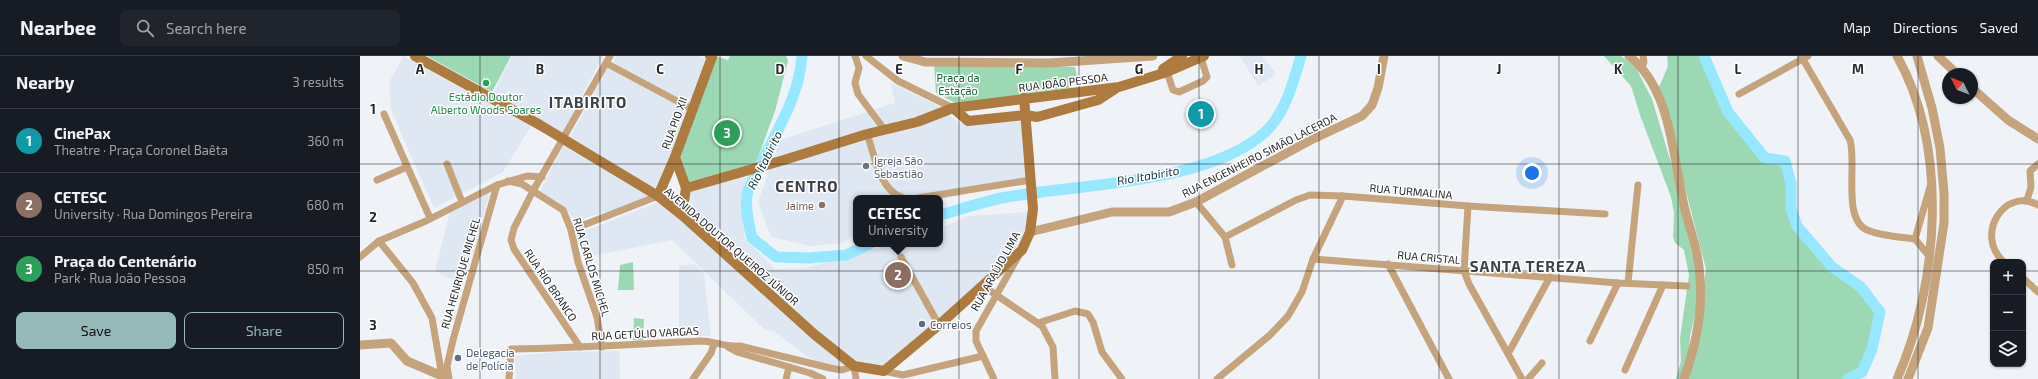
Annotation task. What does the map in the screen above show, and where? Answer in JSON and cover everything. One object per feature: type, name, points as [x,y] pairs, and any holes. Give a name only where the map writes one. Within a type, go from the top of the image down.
[{"type":"main road","name":"AVENIDA DOUTOR QUEIROZ JÚNIOR","points":[[415,56],[563,139],[658,196],[682,215],[814,334],[854,366],[884,371]]},
{"type":"main road","name":"RUA PIO XII","points":[[658,196],[675,157],[711,56]]},
{"type":"main road","points":[[1155,74],[1182,56]]},
{"type":"main road","points":[[1119,87],[1155,74],[1167,72],[1203,57]]},
{"type":"main road","name":"RUA JOÃO PESSOA","points":[[953,108],[968,121],[1026,115],[1037,117],[1098,100],[1119,87]]},
{"type":"main road","name":"RUA JOÃO PESSOA","points":[[686,188],[884,129],[917,122],[953,108],[1119,87]]},
{"type":"main road","name":"RUA ARAÚJO LIMA","points":[[1022,250],[1030,232],[1033,209],[1024,98]]},
{"type":"main road","points":[[675,157],[686,188],[682,215]]},
{"type":"main road","points":[[884,371],[939,325],[1022,250]]},
{"type":"street","name":"RUA RIO BRANCO","points":[[580,347],[514,250],[511,240],[514,228],[533,191],[610,56]]},
{"type":"street","points":[[856,56],[859,68],[854,83],[858,94],[884,129]]},
{"type":"street","points":[[866,56],[898,81],[953,108]]},
{"type":"street","points":[[903,56],[925,62],[1050,63],[1152,56]]},
{"type":"street","name":"RUA ENGENHEIRO SIMÃO LACERDA","points":[[1030,232],[1112,212],[1169,212],[1196,202],[1309,141],[1362,116],[1372,104],[1374,99],[1384,56]]},
{"type":"street","points":[[1629,56],[1642,67],[1654,87],[1662,106],[1673,147],[1685,209],[1700,269],[1696,334],[1684,379]]},
{"type":"street","points":[[1642,67],[1644,62],[1643,56]]},
{"type":"street","points":[[1897,56],[1914,93],[1922,120],[1932,179],[1932,222],[1929,256],[1915,331],[1897,379]]},
{"type":"street","points":[[1908,379],[1928,328],[1944,223],[1944,193],[1940,148],[1932,108],[1917,56]]},
{"type":"street","points":[[1938,56],[1951,68]]},
{"type":"street","points":[[1167,72],[1173,90],[1179,92],[1203,81],[1207,76],[1203,57]]},
{"type":"street","points":[[1740,94],[1804,57],[1850,140],[1853,156],[1853,212],[1857,221],[1868,231],[1915,239],[1929,256]]},
{"type":"street","points":[[606,63],[692,109]]},
{"type":"street","points":[[1978,93],[2008,120],[2038,139]]},
{"type":"street","points":[[384,114],[428,219]]},
{"type":"street","points":[[867,134],[881,178],[888,187],[899,195]]},
{"type":"street","points":[[447,164],[462,202]]},
{"type":"street","points":[[2027,200],[2031,186],[2030,171],[2038,164]]},
{"type":"street","points":[[377,180],[407,167]]},
{"type":"street","points":[[360,257],[379,241],[428,219],[506,180],[527,176],[542,177]]},
{"type":"street","points":[[1915,239],[1932,179]]},
{"type":"street","name":"RUA CARLOS MICHEL","points":[[506,180],[522,184],[563,210],[572,230],[578,262],[597,317],[602,347]]},
{"type":"street","points":[[941,195],[1031,183]]},
{"type":"street","points":[[1628,283],[1638,184]]},
{"type":"street","name":"RUA HENRIQUE MICHEL","points":[[445,378],[453,340],[496,185]]},
{"type":"street","points":[[572,230],[658,196]]},
{"type":"street","points":[[1217,379],[1270,335],[1288,316],[1302,292],[1313,259],[1343,196]]},
{"type":"street","name":"RUA TURMALINA","points":[[1225,237],[1304,197],[1343,196],[1468,206],[1605,214]]},
{"type":"street","points":[[2002,259],[1994,248],[1991,237],[1992,226],[1996,217],[2010,204],[2027,200],[2037,202]]},
{"type":"street","points":[[1196,202],[1225,237],[1232,265]]},
{"type":"street","points":[[1468,206],[1464,271],[1469,284],[1509,352],[1522,379]]},
{"type":"street","points":[[379,241],[413,283],[432,318],[445,378]]},
{"type":"street","name":"RUA ARAÚJO LIMA","points":[[994,379],[976,341],[976,331],[1022,250]]},
{"type":"street","points":[[901,257],[939,325]]},
{"type":"street","name":"RUA CRISTAL","points":[[1313,259],[1618,283],[1687,286]]},
{"type":"street","points":[[1388,264],[1449,379]]},
{"type":"street","points":[[1509,352],[1550,277]]},
{"type":"street","points":[[2026,281],[2038,292]]},
{"type":"street","points":[[1590,341],[1618,283]]},
{"type":"street","points":[[1625,370],[1663,285]]},
{"type":"street","points":[[983,286],[1038,322],[1046,332],[1053,347],[1055,379]]},
{"type":"street","points":[[1038,322],[1074,311],[1088,314],[1093,322],[1102,352],[1122,379]]},
{"type":"street","name":"RUA GETÚLIO VARGAS","points":[[509,379],[511,349],[602,347],[703,341],[727,347],[740,346],[842,370],[854,366]]},
{"type":"street","points":[[360,345],[391,343],[406,361],[445,378]]},
{"type":"street","points":[[693,379],[711,353],[714,344]]},
{"type":"street","points":[[727,347],[737,352],[789,367],[823,379]]},
{"type":"street","points":[[884,371],[903,375],[983,356]]},
{"type":"street","points":[[1528,379],[1542,363]]},
{"type":"street","points":[[854,366],[856,379]]},
{"type":"street","points":[[786,379],[789,367]]},
{"type":"shaded area","points":[[404,56],[531,126],[503,172],[434,208],[391,110],[389,82]]},
{"type":"shaded area","points":[[512,56],[603,56],[562,134],[493,94]]},
{"type":"shaded area","points":[[616,56],[698,56],[706,60],[690,104],[613,62]]},
{"type":"shaded area","points":[[1240,56],[1262,56],[1276,74],[1258,86]]},
{"type":"shaded area","points":[[608,67],[688,110],[659,191],[570,137]]},
{"type":"shaded area","points":[[891,83],[940,107],[959,123],[1022,121],[1027,179],[943,199],[943,195],[853,195],[853,237],[842,243],[811,246],[771,237],[758,202],[780,140],[895,103]]},
{"type":"shaded area","points":[[564,144],[653,197],[576,221],[561,204],[540,191]]},
{"type":"shaded area","points":[[751,176],[744,238],[775,269],[806,268],[883,247],[943,247],[943,227],[969,216],[1028,212],[1028,227],[1018,250],[882,370],[816,363],[774,331],[765,330],[672,240],[587,257],[577,234],[687,191]]},
{"type":"shaded area","points":[[490,193],[463,285],[435,271],[450,212]]},
{"type":"shaded area","points":[[694,264],[704,274],[711,336],[679,336],[679,266]]},
{"type":"shaded area","points":[[619,351],[620,379],[516,379],[515,356],[559,352]]},
{"type":"green space","name":"Estádio Doutor Alberto Woods Soares","points":[[427,56],[511,56],[492,92]]},
{"type":"green space","points":[[715,56],[728,60],[730,56],[786,56],[788,61],[775,111],[756,163],[688,182],[680,155]]},
{"type":"green space","points":[[1604,56],[1621,56],[1635,66],[1652,99],[1675,176],[1695,267],[1698,303],[1690,336],[1689,352],[1698,331],[1706,269],[1659,87],[1668,66],[1667,56],[1704,56],[1728,112],[1765,158],[1785,161],[1791,184],[1791,209],[1797,226],[1832,267],[1861,287],[1880,312],[1872,349],[1862,372],[1848,379],[1676,379],[1681,361],[1680,338],[1689,275],[1684,250],[1675,243],[1673,237],[1674,213],[1671,197],[1640,115],[1631,86]]},
{"type":"green space","name":"Praça da Estação","points":[[934,64],[1075,67],[1077,76],[1069,88],[957,104],[936,93]]},
{"type":"green space","points":[[633,262],[634,290],[618,290],[620,265]]},
{"type":"green space","points":[[634,318],[644,319],[643,341],[633,340]]},
{"type":"waterway","name":"Rio Itabirito","points":[[802,56],[800,72],[791,101],[748,193],[747,212],[752,238],[776,257],[809,258],[846,255],[863,247]]},
{"type":"waterway","name":"Rio Itabirito","points":[[943,214],[1007,197],[1143,179],[1179,172],[1212,162],[1241,149],[1265,132],[1272,124],[1288,97],[1301,56]]},
{"type":"waterway","name":"Rio Itabirito","points":[[1704,56],[1728,112],[1765,158],[1785,161],[1791,184],[1791,209],[1797,226],[1832,267],[1861,287],[1880,312],[1872,349],[1862,372],[1848,379]]},
{"type":"place","name":"Estádio Doutor Alberto Woods Soares","points":[[486,83]]},
{"type":"place","name":"CinePax","points":[[1201,114]]},
{"type":"place","name":"Praça do Centenário","points":[[727,133]]},
{"type":"place","name":"Igreja São Sebastião","points":[[866,166]]},
{"type":"place","name":"Jaime","points":[[822,205]]},
{"type":"place","name":"CETESC","points":[[898,275]]},
{"type":"place","name":"Correios","points":[[922,324]]},
{"type":"place","name":"Delegacia de Polícia","points":[[458,358]]},
{"type":"district","name":"ITABIRITO","points":[[588,102]]},
{"type":"district","name":"CENTRO","points":[[807,186]]},
{"type":"district","name":"SANTA TEREZA","points":[[1528,266]]}]
